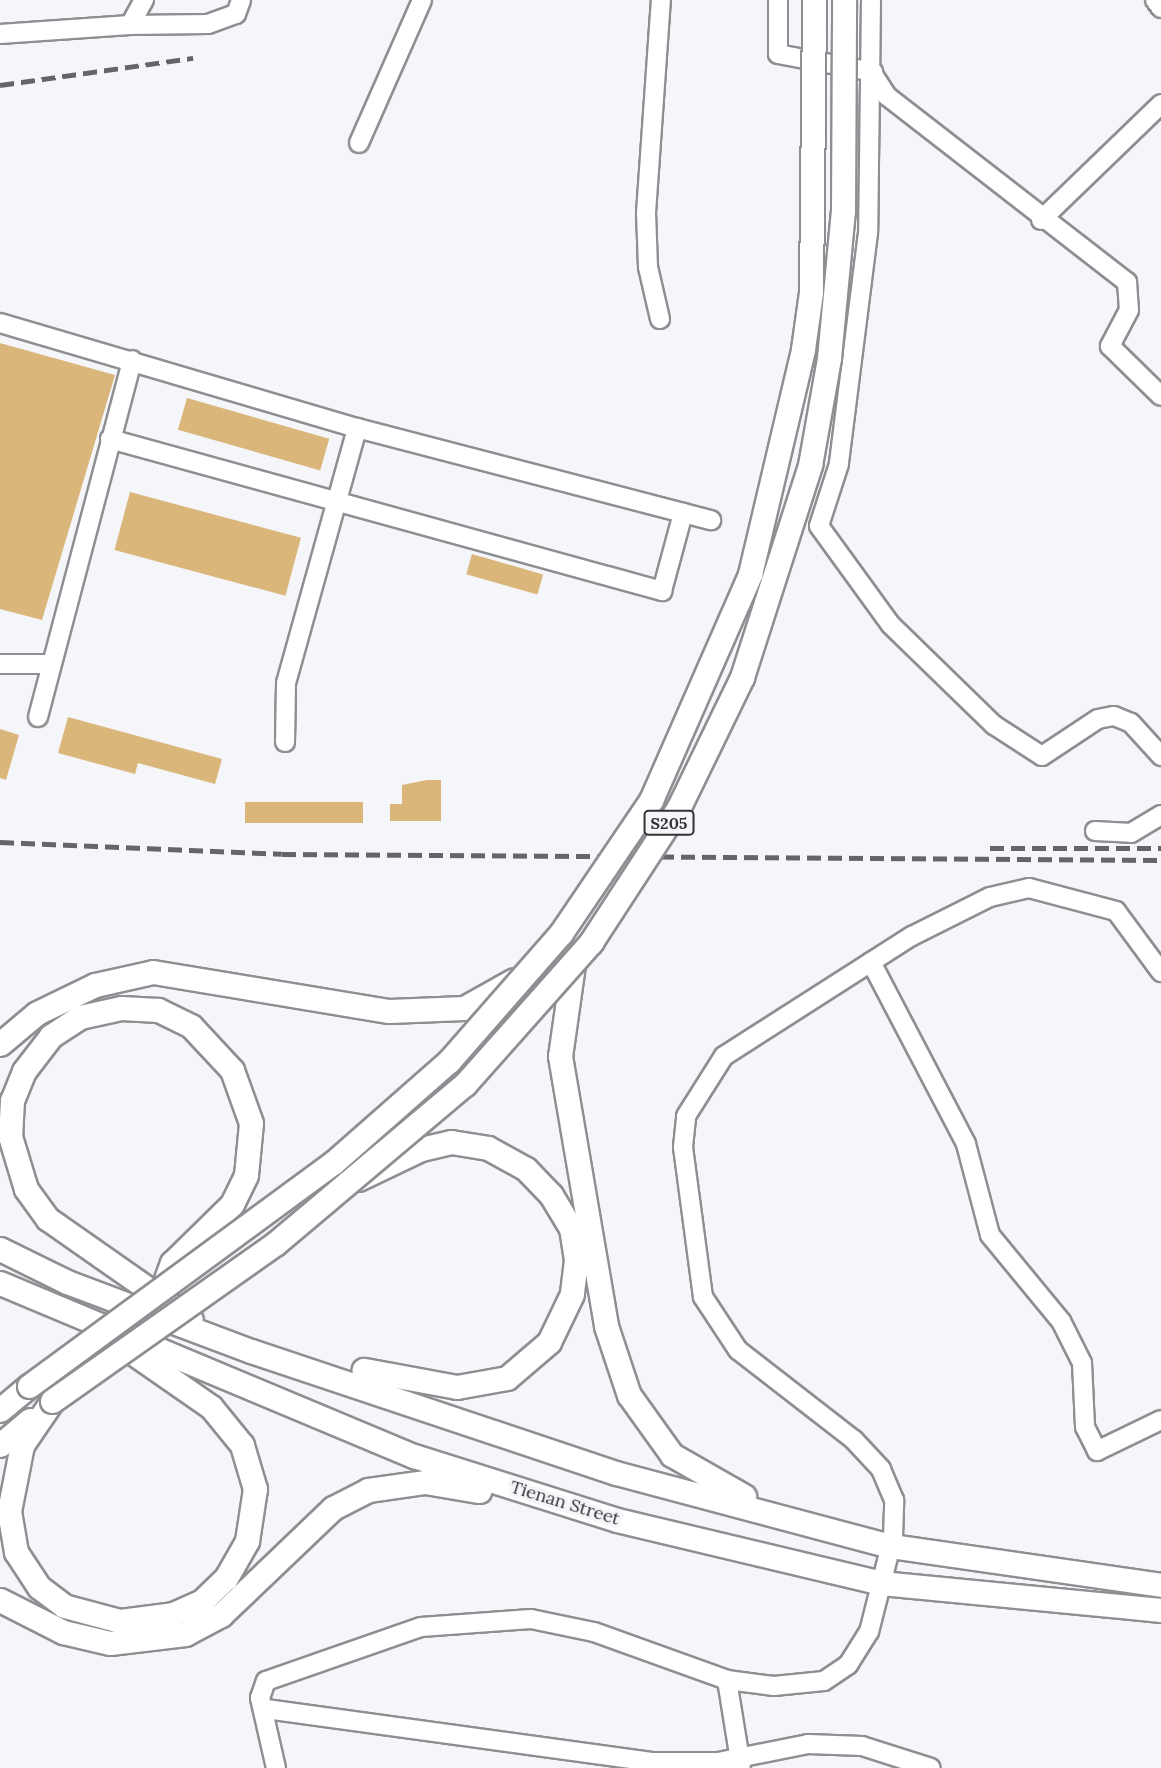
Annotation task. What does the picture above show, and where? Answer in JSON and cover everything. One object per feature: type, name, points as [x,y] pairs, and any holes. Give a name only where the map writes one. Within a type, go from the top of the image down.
[{"type":"main road","name":"S205","points":[[0,1410],[334,1162],[449,1061],[536,963],[603,877],[650,800],[705,689],[760,542],[811,292],[814,0]]},
{"type":"main road","name":"S205","points":[[0,1445],[52,1401],[352,1182],[466,1084],[573,965],[705,761],[767,609],[810,465],[829,358],[843,211],[844,0]]},
{"type":"main road","points":[[0,1044],[37,1013],[95,985],[153,972],[417,1012],[464,1008],[498,993],[536,963]]},
{"type":"main road","points":[[573,965],[561,1056],[606,1326],[629,1395],[672,1455],[771,1511]]},
{"type":"main road","points":[[162,1290],[172,1263],[232,1205],[250,1150],[251,1123],[232,1070],[191,1026],[158,1010],[121,1008],[80,1017],[51,1036],[24,1070],[12,1100],[10,1136],[18,1170],[48,1219],[226,1342]]},
{"type":"main road","points":[[293,1364],[326,1360],[414,1384],[457,1387],[507,1378],[550,1342],[572,1294],[571,1228],[526,1169],[488,1148],[451,1142],[421,1149],[352,1182]]},
{"type":"main road","points":[[0,1249],[226,1342],[616,1473],[771,1511],[891,1546],[1161,1585]]},
{"type":"main road","name":"Tienan Street","points":[[0,1283],[89,1323],[414,1455],[558,1501],[881,1583],[1161,1611]]},
{"type":"main road","points":[[52,1401],[22,1445],[9,1511],[16,1552],[38,1587],[64,1606],[120,1621],[173,1614],[202,1601],[226,1578],[247,1541],[255,1489],[242,1445],[211,1407],[89,1323]]},
{"type":"main road","points":[[0,1600],[63,1632],[110,1643],[185,1634],[220,1615],[333,1508],[368,1490],[425,1482],[558,1501]]},
{"type":"street","points":[[0,34],[130,25],[208,24],[236,14],[241,0]]},
{"type":"street","points":[[359,143],[422,0]]},
{"type":"street","points":[[660,319],[648,267],[646,213],[661,0]]},
{"type":"street","points":[[778,0],[778,54],[873,72],[887,96],[1041,220],[1127,282],[1129,310],[1110,346],[1161,396]]},
{"type":"street","points":[[871,0],[873,72],[859,310],[839,464],[818,526],[891,625],[994,725],[1042,756],[1098,719],[1114,716],[1131,723],[1161,756]]},
{"type":"street","points":[[1155,0],[1161,8]]},
{"type":"street","points":[[130,25],[145,2]]},
{"type":"street","points":[[1041,220],[1161,104]]},
{"type":"street","points":[[0,323],[357,428],[711,520]]},
{"type":"street","points":[[38,717],[48,664],[132,360]]},
{"type":"street","points":[[285,742],[286,683],[357,428]]},
{"type":"street","points":[[110,439],[662,591],[683,513]]},
{"type":"street","points":[[0,664],[48,664]]},
{"type":"street","points":[[1095,831],[1131,833],[1161,815]]},
{"type":"street","points":[[276,1768],[266,1709],[260,1698],[267,1681],[410,1630],[480,1618],[594,1632],[727,1680],[774,1686],[824,1681],[848,1665],[869,1632],[891,1546],[894,1500],[881,1469],[823,1413],[738,1350],[703,1297],[682,1147],[686,1116],[724,1056],[871,962],[990,897],[1028,888],[1116,911],[1161,972]]},
{"type":"street","points":[[871,962],[966,1144],[990,1235],[1053,1310],[1082,1363],[1085,1427],[1097,1451],[1161,1420]]},
{"type":"street","points":[[727,1680],[740,1763]]},
{"type":"street","points":[[266,1709],[653,1762],[740,1763],[808,1744],[862,1746],[931,1768]]},
{"type":"building","points":[[0,343],[115,375],[42,620],[0,609]]},
{"type":"building","points":[[187,398],[329,439],[320,471],[178,430]]},
{"type":"building","points":[[130,492],[301,538],[285,596],[114,550]]},
{"type":"building","points":[[472,554],[543,574],[537,595],[466,574]]},
{"type":"building","points":[[68,717],[222,759],[215,784],[138,763],[135,774],[58,753]]},
{"type":"building","points":[[0,729],[19,735],[6,780],[0,778]]},
{"type":"building","points":[[441,780],[441,821],[390,821],[390,804],[402,804],[402,785]]},
{"type":"building","points":[[245,802],[363,802],[363,823],[245,823]]},
{"type":"railway","points":[[0,85],[193,58]]},
{"type":"railway","points":[[0,842],[282,854],[1161,860]]},
{"type":"railway","points":[[990,848],[1161,848]]}]
